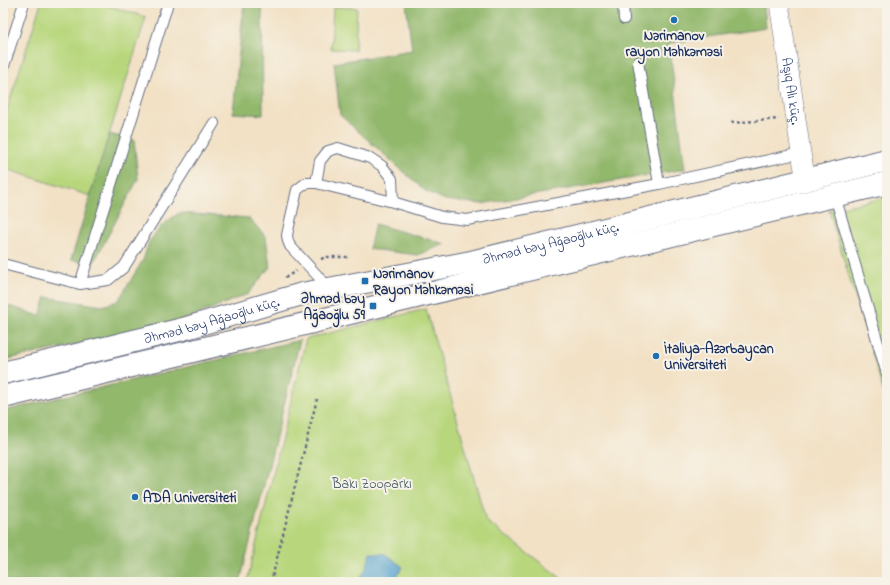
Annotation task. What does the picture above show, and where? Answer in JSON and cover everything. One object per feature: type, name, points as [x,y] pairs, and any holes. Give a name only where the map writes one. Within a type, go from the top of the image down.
[{"type":"street","name":"Aşıq Alı küç.","points":[[779,3],[795,117],[806,180]]},
{"type":"street","name":"Əhməd bəy Ağaoğlu küç.","points":[[3,373],[183,328],[302,294],[471,262],[887,160]]},
{"type":"street","name":"Əhməd bəy Ağaoğlu küç.","points":[[3,397],[887,183]]},
{"type":"street","points":[[329,288],[335,316]]},
{"type":"lane","points":[[3,68],[24,3]]},
{"type":"lane","points":[[80,284],[168,3]]},
{"type":"lane","points":[[624,3],[624,19]]},
{"type":"lane","points":[[638,62],[658,184]]},
{"type":"lane","points":[[3,264],[80,284],[108,280],[124,267],[214,123]]},
{"type":"lane","points":[[316,183],[320,161],[328,151],[338,148],[370,158],[382,166],[392,179],[393,202]]},
{"type":"lane","points":[[329,288],[290,246],[288,241],[287,235],[297,190],[306,183],[316,183],[393,202],[442,217],[467,220],[658,184],[801,153]]},
{"type":"lane","points":[[835,196],[887,374]]},
{"type":"path","points":[[731,123],[795,117]]},
{"type":"path","points":[[270,582],[317,399]]},
{"type":"green space","points":[[41,3],[100,3],[146,17],[90,196],[3,168],[3,122]]},
{"type":"green space","points":[[244,3],[262,3],[263,115],[233,113]]},
{"type":"green space","points":[[406,3],[764,3],[766,28],[669,43],[685,169],[481,204],[445,200],[424,190],[340,115],[334,63],[412,50]]},
{"type":"green space","points":[[333,7],[357,8],[355,50],[331,49]]},
{"type":"green space","points":[[109,134],[134,140],[138,179],[93,264],[71,260]]},
{"type":"green space","points":[[887,197],[887,403],[829,210]]},
{"type":"green space","points":[[179,213],[249,218],[266,237],[270,267],[248,294],[171,325],[3,360],[3,304],[40,316],[46,297],[102,306],[118,301],[143,260],[149,242],[162,225]]},
{"type":"green space","points":[[375,224],[445,244],[418,255],[369,249]]},
{"type":"green space","name":"Bakı Zooparkı","points":[[426,309],[486,521],[566,582],[247,582],[306,339]]},
{"type":"green space","name":"ADA Universiteti","points":[[300,340],[240,582],[3,582],[3,411]]},
{"type":"water","points":[[371,553],[385,554],[403,567],[395,579],[374,582],[357,582],[365,571]]},
{"type":"place","name":"Nərimanov rayon Məhkəməsi","points":[[674,20]]},
{"type":"place","name":"Nərimanov Rayon Məhkəməsi","points":[[365,281]]},
{"type":"place","name":"Əhməd bəy Ağaoğlu 59","points":[[373,306]]},
{"type":"place","name":"İtaliya-Azərbaycan Universiteti","points":[[656,356]]},
{"type":"place","name":"ADA Universiteti","points":[[135,497]]}]
